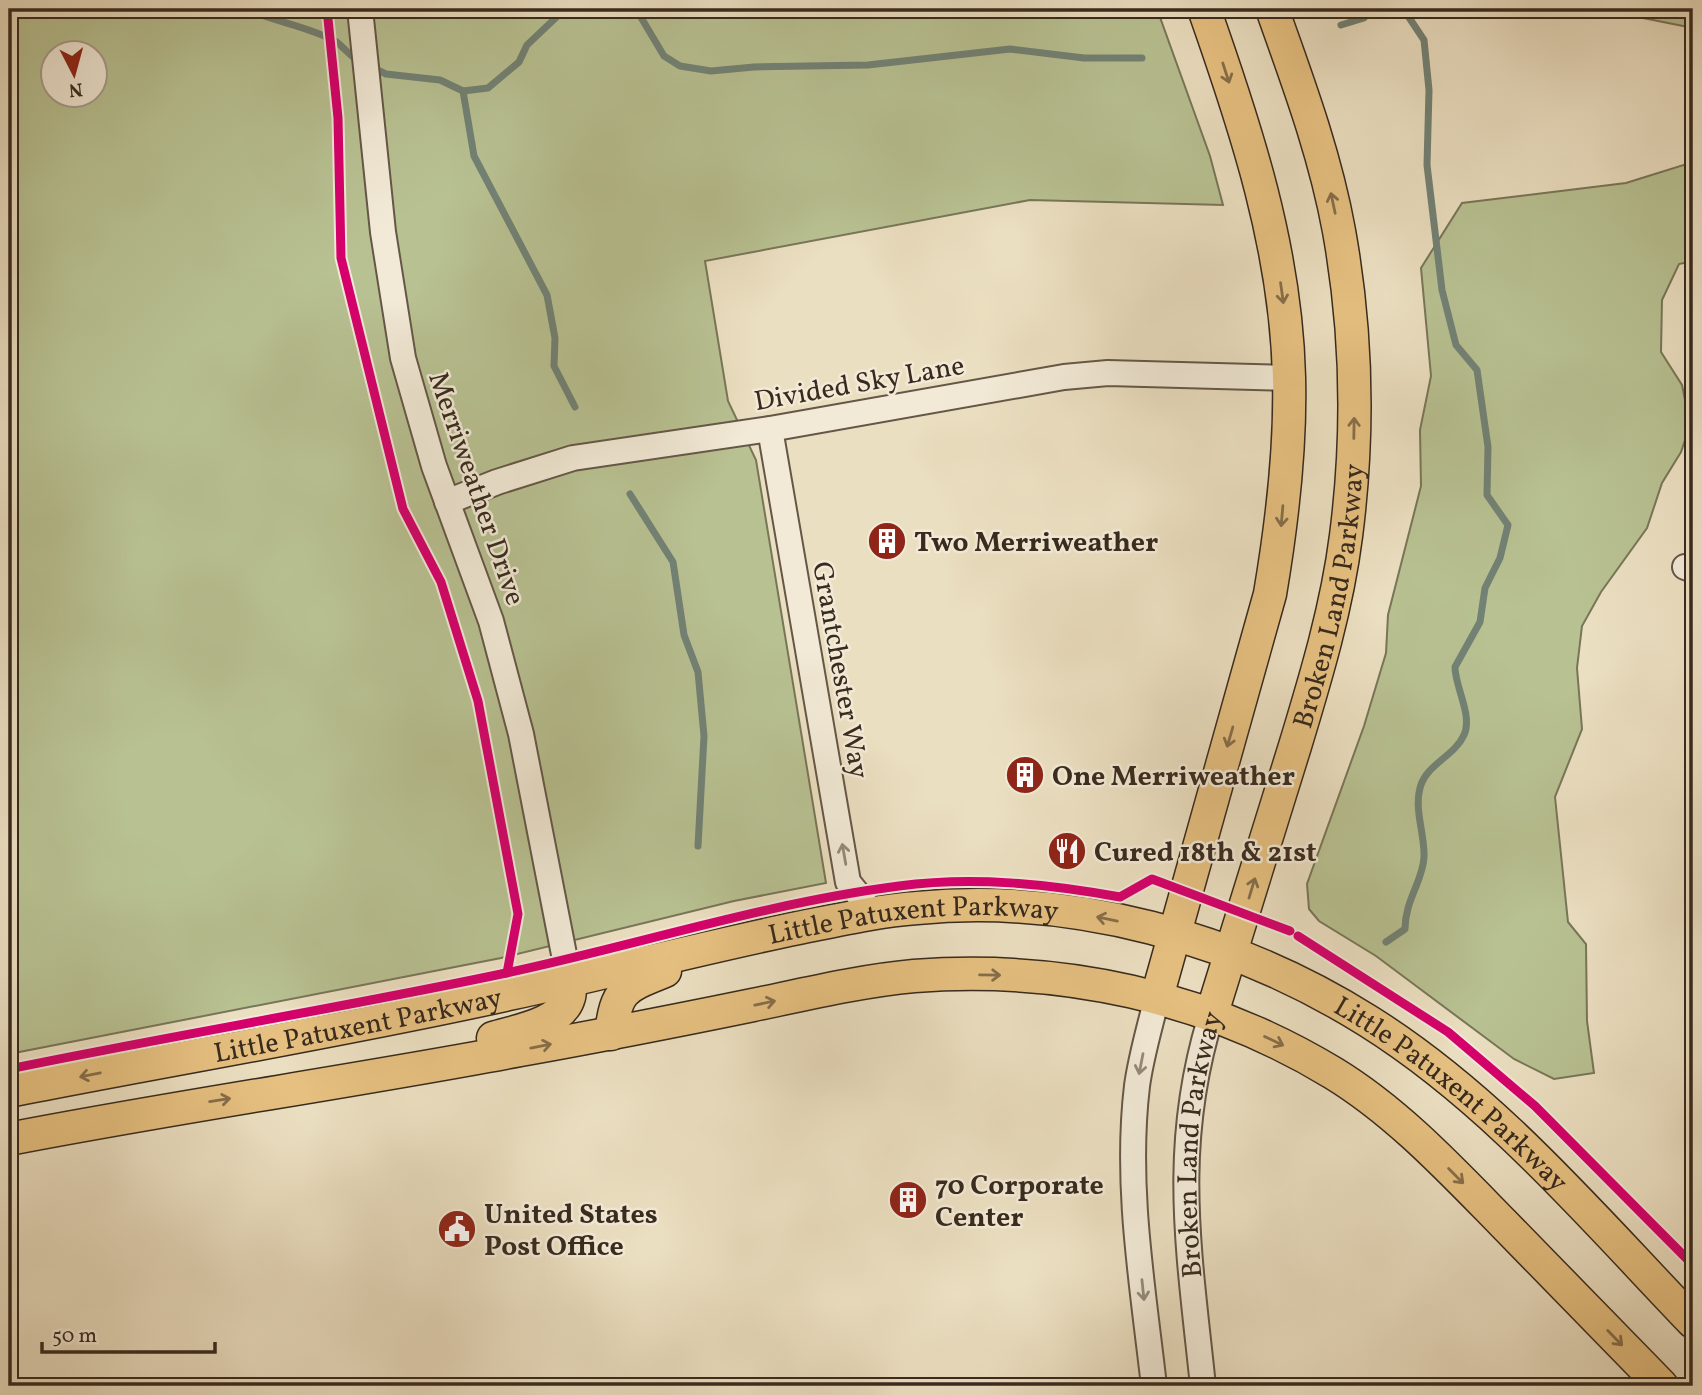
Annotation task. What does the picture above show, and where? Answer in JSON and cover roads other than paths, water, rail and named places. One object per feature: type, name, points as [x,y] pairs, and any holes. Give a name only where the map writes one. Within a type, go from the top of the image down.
[{"type":"main road","name":"Broken Land Parkway","points":[[1157,998],[1269,594],[1281,527],[1289,378],[1283,295],[1261,182],[1204,9]]},
{"type":"main road","name":"Broken Land Parkway","points":[[1212,1013],[1333,610],[1346,536],[1353,447],[1352,334],[1339,231],[1324,165],[1272,9]]},
{"type":"main road","name":"Little Patuxent Parkway","points":[[9,1091],[404,1014],[873,913],[919,907],[989,905],[1058,909],[1174,934],[1231,953],[1299,984],[1366,1020],[1434,1066],[1486,1109],[1693,1322]]},
{"type":"main road","points":[[611,1034],[614,1004],[637,982],[744,939]]},
{"type":"main road","name":"Little Patuxent Parkway","points":[[9,1139],[153,1111],[611,1034],[849,986],[913,976],[989,975],[1045,978],[1119,988],[1212,1013],[1335,1074],[1393,1117],[1448,1168],[1662,1386]]},
{"type":"main road","points":[[409,1068],[539,1023],[559,1013],[569,998],[569,980]]},
{"type":"main road","points":[[153,1111],[186,1080],[201,1072],[404,1014]]},
{"type":"main road","points":[[110,1119],[139,1087],[140,1065]]},
{"type":"street","name":"Merriweather Drive","points":[[360,9],[395,315],[414,401],[447,502],[491,621],[521,734],[569,980]]},
{"type":"street","name":"Divided Sky Lane","points":[[447,502],[497,482],[573,458],[770,429],[1075,376],[1108,373],[1289,378]]},
{"type":"street","name":"Grantchester Way","points":[[770,429],[848,882],[873,913]]},
{"type":"street","name":"Broken Land Parkway","points":[[1154,1386],[1136,1219],[1134,1133],[1137,1086],[1157,998]]},
{"type":"street","name":"Broken Land Parkway","points":[[1203,1386],[1185,1213],[1184,1177],[1194,1073],[1212,1013]]},
{"type":"waterway","points":[[246,9],[335,41],[361,62]]},
{"type":"waterway","points":[[371,67],[386,74],[440,80],[463,91],[488,88],[519,62],[527,45],[565,9]]},
{"type":"waterway","points":[[636,9],[664,56],[680,66],[711,71],[754,67],[868,65],[1010,49],[1084,58],[1142,58]]},
{"type":"waterway","points":[[1341,25],[1364,18],[1372,9]]},
{"type":"waterway","points":[[1398,9],[1408,16],[1422,9]]},
{"type":"waterway","points":[[1386,942],[1405,929],[1408,909],[1423,866],[1424,849],[1418,805],[1423,780],[1464,735],[1465,710],[1455,667],[1480,622],[1485,588],[1500,558],[1508,525],[1487,495],[1488,447],[1477,370],[1456,345],[1442,290],[1427,165],[1429,90],[1424,40],[1408,16]]},
{"type":"waterway","points":[[463,91],[474,156],[547,295],[555,338],[554,366],[575,407]]},
{"type":"waterway","points":[[630,494],[673,562],[684,635],[698,672],[704,736],[698,846]]},
{"type":"place","name":"Two Merriweather","points":[[887,541]]},
{"type":"place","name":"One Merriweather","points":[[1025,775]]},
{"type":"place","name":"Cured 18th & 21st","points":[[1067,851]]},
{"type":"place","name":"70 Corporate Center","points":[[908,1200]]},
{"type":"place","name":"United States Post Office","points":[[457,1229]]}]
